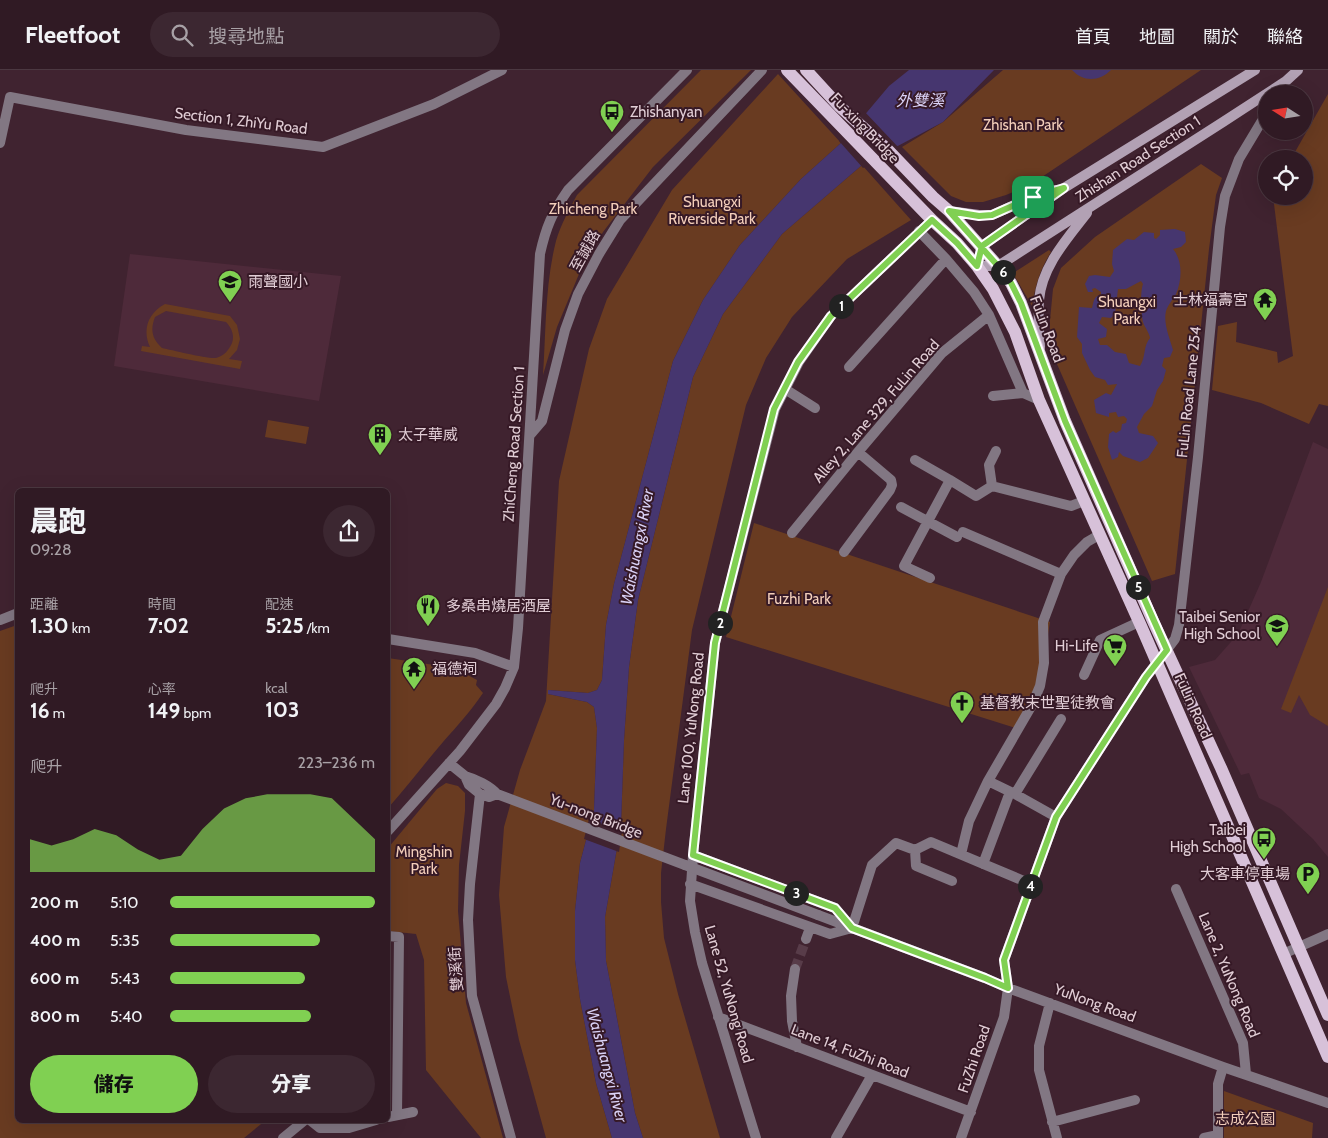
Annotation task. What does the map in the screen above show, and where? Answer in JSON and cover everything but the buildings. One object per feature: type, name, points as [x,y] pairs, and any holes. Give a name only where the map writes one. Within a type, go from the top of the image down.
[{"type":"main road","name":"Fu-xing Bridge","points":[[786,70],[921,209]]},
{"type":"main road","name":"Fu-xing Bridge","points":[[806,70],[839,106],[887,149],[933,197]]},
{"type":"main road","name":"Zhishan Road Section 1","points":[[982,246],[1064,188],[1255,70]]},
{"type":"main road","name":"Zhishan Road Section 1","points":[[998,266],[1286,80],[1298,70]]},
{"type":"main road","points":[[949,211],[979,216],[992,215],[1033,197],[1064,188]]},
{"type":"main road","name":"FuLin Road","points":[[933,197],[982,246],[1011,283],[1021,303],[1065,421],[1328,1015]]},
{"type":"main road","points":[[1040,356],[1039,300],[1045,274],[1057,252],[1092,206]]},
{"type":"main road","name":"FuLin Road","points":[[921,209],[957,243],[977,266],[993,289],[1015,332],[1039,400],[1157,664],[1328,1057]]},
{"type":"main road","points":[[982,246],[977,266],[998,266]]},
{"type":"street","name":"Section 1, ZhiYu Road","points":[[0,143],[10,97],[186,130],[323,147],[434,104],[502,70]]},
{"type":"street","name":"ZhiCheng Road Section 1","points":[[390,829],[449,763],[496,704],[514,667],[518,628],[540,254],[546,229],[554,210],[568,190],[687,70]]},
{"type":"street","name":"至誠路","points":[[530,435],[542,421],[565,330],[578,294],[620,220],[762,70]]},
{"type":"street","points":[[1283,85],[1286,80]]},
{"type":"street","name":"FuLin Road Lane 254","points":[[1056,817],[1175,639],[1179,625],[1198,456],[1220,227],[1225,196],[1239,159],[1258,127]]},
{"type":"street","points":[[814,408],[785,389],[798,362],[831,316],[932,220]]},
{"type":"street","points":[[919,231],[974,292],[989,315],[1024,393]]},
{"type":"street","points":[[849,367],[946,259]]},
{"type":"street","name":"Alley 2, Lane 329, FuLin Road","points":[[792,533],[942,353],[989,315]]},
{"type":"street","name":"Lane 100, YuNong Road","points":[[693,855],[715,643],[774,409],[785,389]]},
{"type":"street","points":[[993,396],[1024,393],[1039,400]]},
{"type":"street","points":[[992,486],[989,465],[996,451]]},
{"type":"street","points":[[844,552],[892,485],[891,480],[858,452]]},
{"type":"street","points":[[915,460],[976,496],[992,486],[1071,506],[1084,501]]},
{"type":"street","points":[[930,578],[904,566],[950,480]]},
{"type":"street","points":[[901,507],[960,535],[1061,574]]},
{"type":"street","points":[[962,854],[969,821],[988,782],[1020,728],[1040,686],[1044,663],[1043,622],[1061,574],[1086,542],[1099,535]]},
{"type":"street","points":[[0,620],[15,614]]},
{"type":"street","points":[[1084,675],[1100,640],[1138,622]]},
{"type":"street","points":[[390,639],[476,653],[514,667]]},
{"type":"street","points":[[983,864],[1013,793],[1061,719]]},
{"type":"street","points":[[449,763],[465,776],[473,778],[497,794],[489,797],[480,794],[469,785],[465,776]]},
{"type":"street","points":[[988,782],[1013,793],[1056,817]]},
{"type":"street","name":"雙溪街","points":[[480,794],[468,920],[472,996],[511,1138]]},
{"type":"street","name":"YuNong Road","points":[[497,794],[1008,988],[1328,1103]]},
{"type":"street","name":"FuZhi Road","points":[[961,1138],[972,1112],[1004,1017],[1008,988],[1004,960],[1030,884],[1056,817]]},
{"type":"street","points":[[690,884],[830,934],[852,928],[872,865],[896,843],[915,850],[931,842],[1030,884]]},
{"type":"street","points":[[915,850],[916,866],[952,881]]},
{"type":"street","name":"Lane 52, YuNong Road","points":[[693,855],[690,901],[694,932],[718,1017],[756,1138]]},
{"type":"street","name":"YuNong Road","points":[[693,855],[835,908],[852,928]]},
{"type":"street","name":"Lane 2, YuNong Road","points":[[1176,889],[1243,1043],[1246,1074]]},
{"type":"street","points":[[806,940],[810,928]]},
{"type":"street","points":[[1283,954],[1328,934]]},
{"type":"street","points":[[390,936],[400,936],[392,1115],[413,1112]]},
{"type":"street","points":[[795,969],[791,996],[792,1021],[797,1047]]},
{"type":"street","points":[[1050,1003],[1039,1046],[1039,1070],[1056,1138]]},
{"type":"street","name":"Lane 14, FuZhi Road","points":[[718,1017],[972,1112]]},
{"type":"street","points":[[1204,1138],[1218,1137],[1218,1084],[1223,1066]]},
{"type":"street","points":[[836,1138],[872,1075]]},
{"type":"street","points":[[1052,1122],[1135,1100]]},
{"type":"street","points":[[283,1138],[301,1123]]},
{"type":"street","points":[[314,1123],[320,1128],[350,1133],[370,1123]]},
{"type":"shaded area","name":"雨聲國小","points":[[130,254],[341,276],[319,401],[114,366]]},
{"type":"shaded area","name":"Taibei Senior High School","points":[[1313,442],[1328,449],[1328,857],[1313,839],[1281,809],[1259,798],[1249,773],[1241,775],[1189,667],[1215,660],[1238,634],[1261,582]]},
{"type":"green space","name":"Zhicheng Park","points":[[701,70],[751,70],[653,167],[603,232],[579,274],[557,327],[543,375],[546,308],[552,257],[560,229],[568,212],[577,195]]},
{"type":"green space","name":"Zhishan Park","points":[[1003,70],[1201,70],[1030,185],[983,202],[966,202],[951,196],[902,147],[943,122]]},
{"type":"green space","name":"Shuangxi Riverside Park","points":[[778,74],[841,143],[801,179],[740,245],[703,300],[673,361],[614,584],[606,625],[602,680],[597,690],[588,693],[548,690],[548,694],[587,702],[594,707],[597,728],[594,810],[580,863],[575,911],[575,960],[580,999],[596,1083],[612,1138],[546,1138],[519,1040],[506,977],[499,895],[504,827],[520,770],[546,701],[559,481],[589,349],[607,299],[672,190]]},
{"type":"green space","points":[[1328,94],[1328,406],[1319,404],[1309,424],[1261,403],[1212,390],[1218,326],[1237,322],[1236,342],[1277,352],[1278,363],[1293,356],[1274,205],[1313,205],[1313,150],[1296,150],[1302,140],[1313,140],[1313,120]]},
{"type":"green space","name":"Shuangxi Park","points":[[1201,164],[1222,178],[1216,195],[1209,249],[1175,574],[1152,581],[1050,348],[1053,289],[1061,268],[1095,237]]},
{"type":"green space","name":"Shuangxi Riverside Park","points":[[862,165],[911,220],[847,259],[792,317],[766,358],[746,405],[692,630],[666,829],[661,873],[661,902],[664,938],[678,994],[720,1138],[643,1138],[635,1113],[606,961],[605,917],[621,825],[629,667],[638,600],[693,377],[723,314],[782,234]]},
{"type":"green space","points":[[1049,250],[1051,252],[1038,278],[1032,306],[1014,275],[1015,272]]},
{"type":"green space","points":[[165,304],[230,316],[237,325],[240,339],[237,350],[229,359],[242,361],[240,369],[141,351],[142,346],[150,347],[147,334],[148,323],[154,312]],"holes":[[[166,311],[226,322],[232,331],[232,343],[226,352],[216,358],[162,348],[153,334],[155,317]]]},
{"type":"green space","points":[[268,420],[309,427],[306,444],[265,437]]},
{"type":"green space","name":"Fuzhi Park","points":[[754,523],[1050,622],[1036,708],[1022,730],[726,637]]},
{"type":"green space","points":[[1328,587],[1328,726],[1310,715],[1299,695],[1291,713],[1281,709]]},
{"type":"green space","points":[[15,626],[15,1123],[262,1123],[244,1138],[0,1138],[0,631]]},
{"type":"green space","points":[[390,658],[454,668],[477,680],[476,685],[483,693],[390,806]]},
{"type":"green space","name":"Mingshin Park","points":[[446,783],[458,786],[465,793],[459,865],[458,911],[466,1003],[503,1138],[481,1138],[426,1070],[424,960],[416,934],[390,931],[390,846],[437,789]]},
{"type":"green space","name":"志成公園","points":[[1224,1091],[1313,1123],[1312,1138],[1224,1138]]},
{"type":"water","name":"外雙溪","points":[[909,70],[994,70],[943,122],[862,165],[782,234],[723,314],[693,377],[638,600],[629,667],[621,825],[605,917],[606,961],[635,1113],[643,1138],[612,1138],[596,1083],[580,999],[575,960],[575,911],[580,863],[594,810],[597,728],[594,707],[587,702],[548,694],[548,690],[588,693],[597,690],[602,680],[606,625],[614,584],[673,361],[703,300],[740,245],[801,179],[841,143],[889,86]]},
{"type":"water","points":[[1072,70],[1111,70],[1101,77],[1091,79],[1081,77]]},
{"type":"water","points":[[1175,229],[1185,232],[1186,242],[1181,247],[1173,249],[1179,259],[1180,277],[1176,294],[1167,309],[1165,321],[1173,350],[1170,357],[1164,358],[1162,366],[1166,370],[1163,381],[1157,390],[1152,406],[1144,414],[1137,427],[1139,433],[1153,436],[1158,443],[1148,458],[1140,462],[1123,456],[1119,452],[1118,457],[1112,460],[1108,447],[1109,434],[1113,431],[1116,433],[1121,430],[1122,424],[1126,423],[1127,419],[1124,416],[1118,417],[1116,412],[1109,413],[1109,417],[1096,413],[1094,400],[1106,393],[1111,395],[1117,384],[1108,385],[1105,380],[1095,377],[1090,370],[1082,353],[1082,344],[1077,337],[1079,307],[1092,308],[1096,297],[1101,295],[1101,292],[1095,288],[1092,289],[1093,292],[1088,292],[1085,284],[1089,276],[1110,277],[1114,271],[1112,264],[1113,250],[1127,239],[1134,240],[1144,232],[1154,233],[1154,238],[1156,239],[1160,235],[1160,230]],"holes":[[[1141,281],[1143,284],[1141,297],[1142,318],[1150,338],[1146,344],[1140,366],[1129,363],[1126,354],[1115,352],[1107,345],[1100,345],[1098,339],[1106,337],[1107,329],[1099,323],[1102,317],[1111,318],[1115,314],[1118,289],[1126,289]]]},
{"type":"pier","points":[[864,111],[899,148],[863,168],[839,141]]},
{"type":"pier","points":[[589,819],[622,832],[619,852],[584,839]]},
{"type":"tunnel","points":[[795,969],[806,939]]},
{"type":"place","name":"Zhishanyan","points":[[612,133]]},
{"type":"place","name":"雨聲國小","points":[[230,303]]},
{"type":"place","name":"士林福壽宮","points":[[1265,321]]},
{"type":"place","name":"太子華威","points":[[380,456]]},
{"type":"place","name":"多桑串燒居酒屋","points":[[428,627]]},
{"type":"place","name":"Taibei Senior High School","points":[[1277,647]]},
{"type":"place","name":"Hi-Life","points":[[1115,667]]},
{"type":"place","name":"福德祠","points":[[414,690]]},
{"type":"place","name":"基督教末世聖徒教會","points":[[962,724]]},
{"type":"place","name":"Taibei High School","points":[[1264,860]]},
{"type":"place","name":"大客車停車場","points":[[1308,895]]},
{"type":"route","points":[[1033,197],[992,215],[979,216],[949,211],[982,246],[998,266],[1011,283],[1021,303],[1065,421],[1167,650],[1146,677],[1056,817],[1030,884],[1004,960],[1008,988],[852,928],[835,908],[693,855],[715,643],[774,409],[798,362],[831,316],[932,220],[957,243],[977,266],[982,246],[1064,188],[1033,197]]},
{"type":"water label","name":"Waishuangxi River","points":[[637,547]]},
{"type":"water label","name":"Waishuangxi River","points":[[607,1065]]}]
